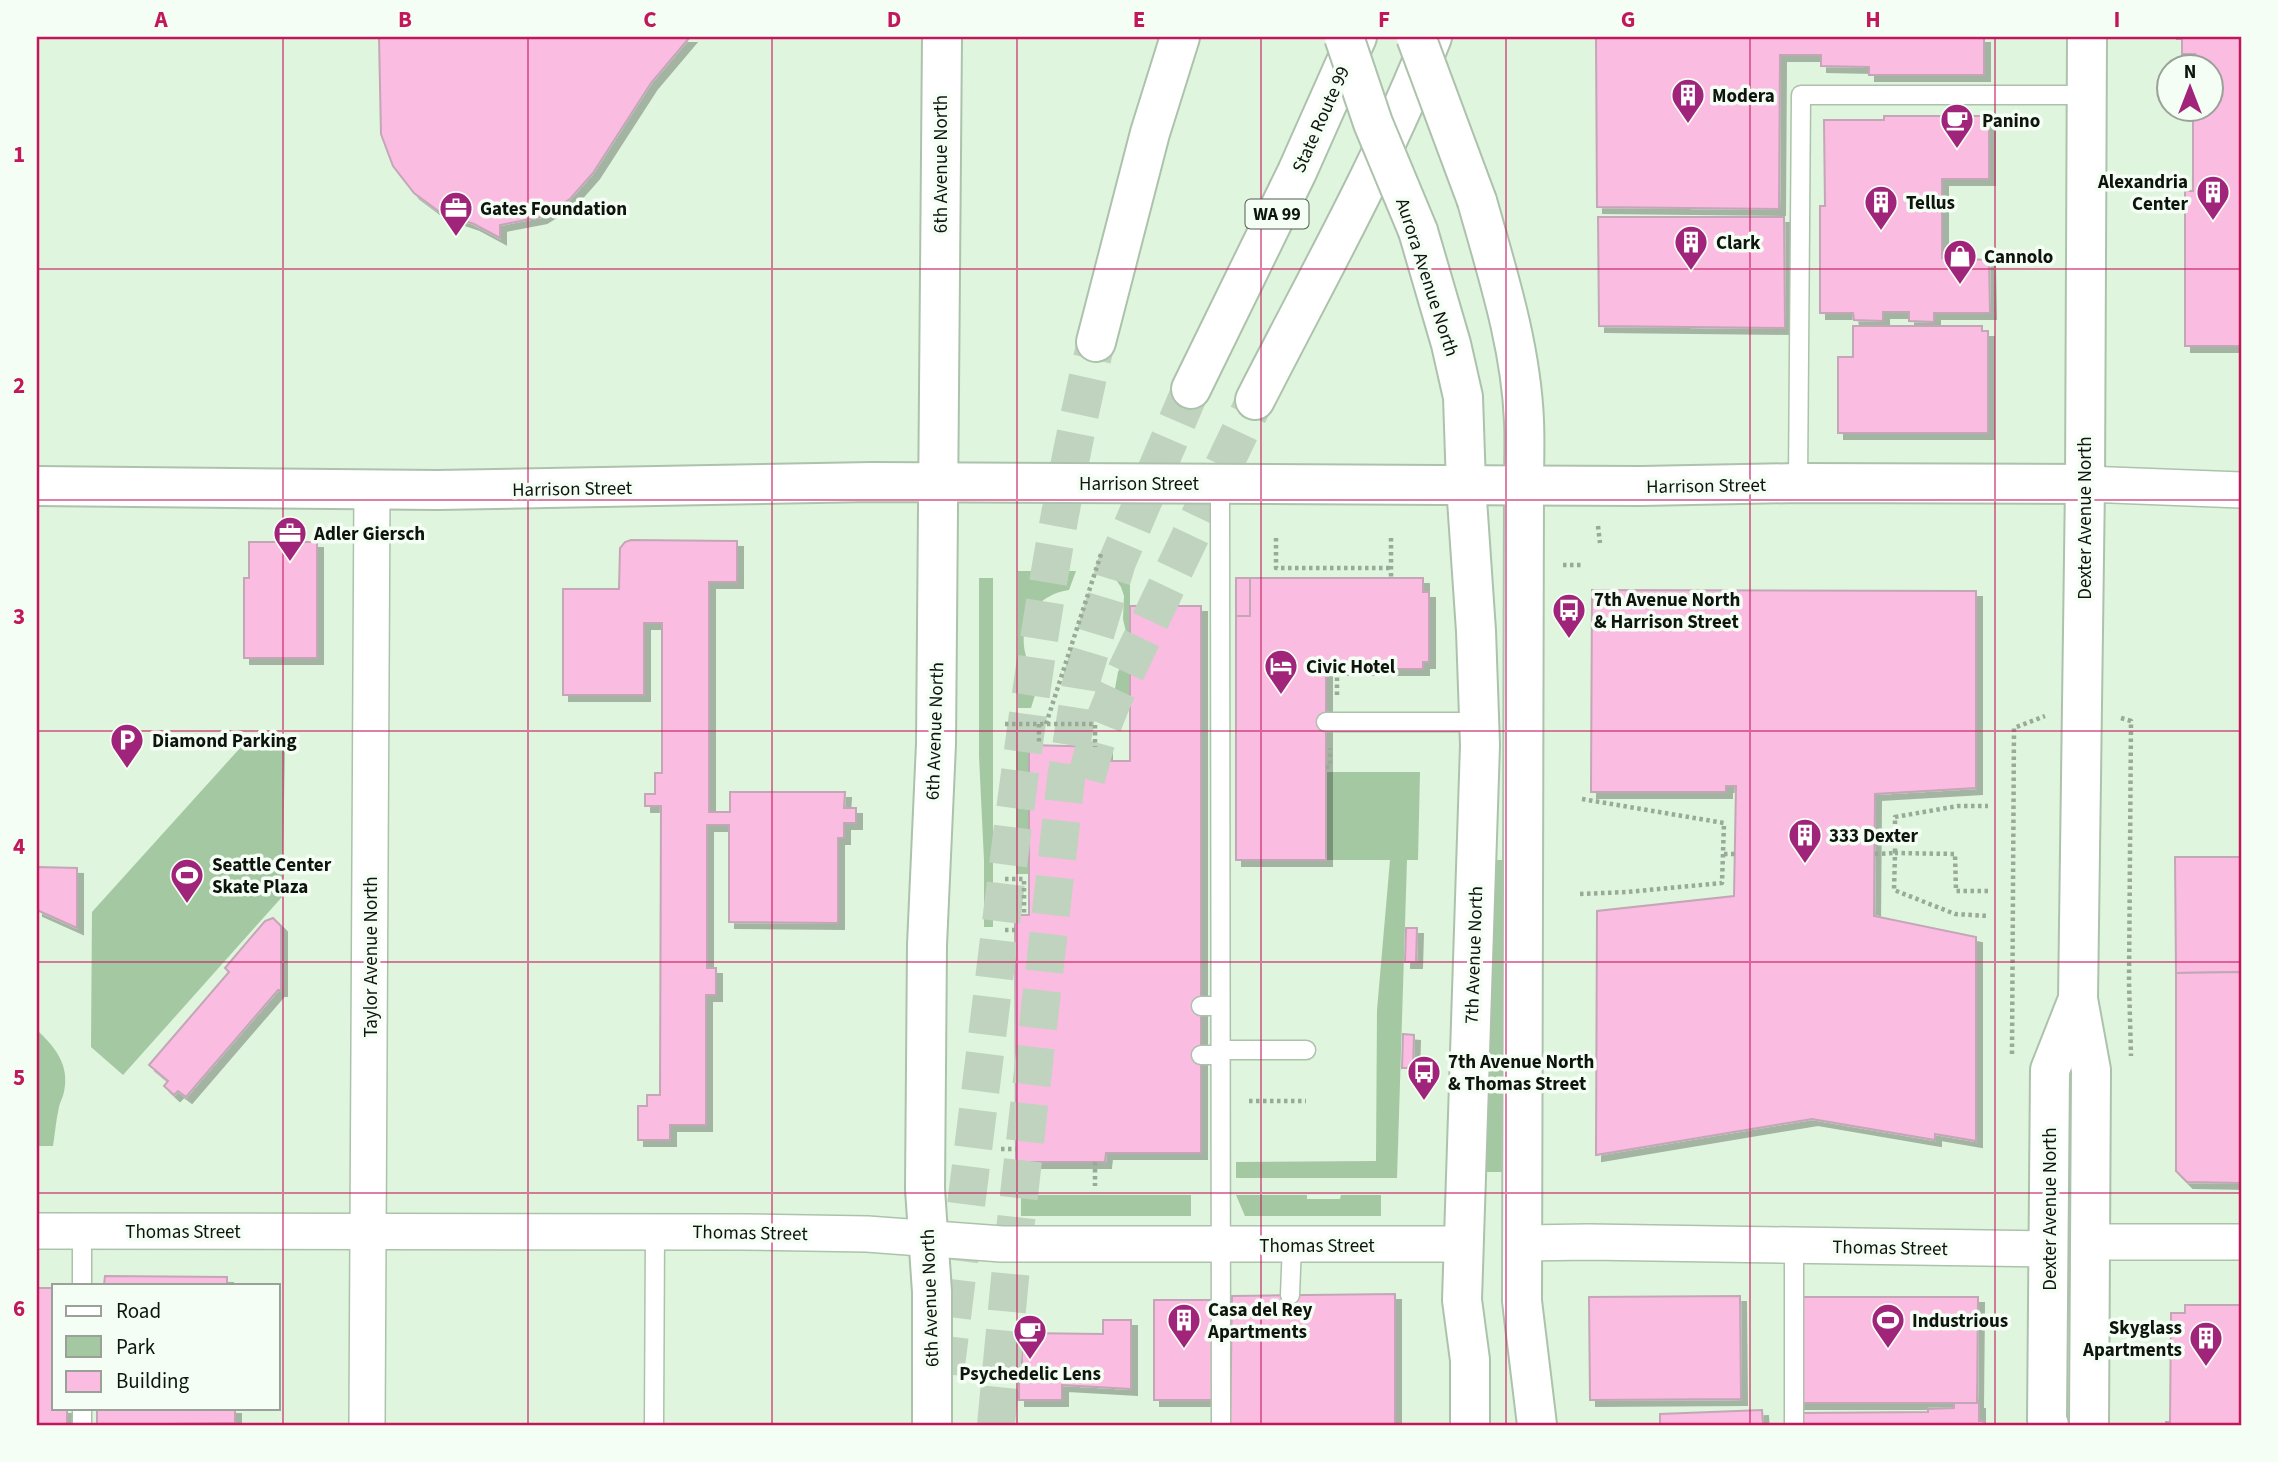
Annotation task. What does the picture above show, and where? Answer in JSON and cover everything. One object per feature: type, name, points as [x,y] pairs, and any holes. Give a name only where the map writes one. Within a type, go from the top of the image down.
[{"type":"main road","name":"6th Avenue North","points":[[932,1425],[932,1292],[925,1189],[929,859],[936,744],[942,37]]},
{"type":"main road","points":[[1150,134],[1157,37]]},
{"type":"main road","points":[[1096,342],[1150,134],[1180,37]]},
{"type":"main road","name":"Aurora Avenue North","points":[[1344,37],[1373,122],[1418,231],[1451,344],[1463,397],[1466,485]]},
{"type":"main road","name":"State Route 99","points":[[1191,389],[1297,172],[1357,37]]},
{"type":"main road","points":[[1416,37],[1477,201],[1505,305],[1524,420],[1522,1301],[1537,1425]]},
{"type":"main road","points":[[1255,400],[1377,160],[1432,37]]},
{"type":"main road","name":"Dexter Avenue North","points":[[2087,37],[2085,484],[2078,999],[2091,1070],[2089,1425]]},
{"type":"main road","name":"Harrison Street","points":[[37,486],[372,489],[937,482],[1641,486],[1798,483],[2085,484]]},
{"type":"main road","name":"7th Avenue North","points":[[1466,485],[1480,722],[1462,1300],[1469,1360],[1470,1425]]},
{"type":"main road","name":"Dexter Avenue North","points":[[2049,1425],[2050,1070],[2078,999]]},
{"type":"street","name":"Harrison Street","points":[[2085,484],[2241,490]]},
{"type":"street","name":"Taylor Avenue North","points":[[367,1425],[372,489]]},
{"type":"street","name":"Thomas Street","points":[[37,1231],[655,1231],[867,1234],[1002,1244],[1464,1244]]},
{"type":"street","points":[[2090,1242],[2241,1242]]},
{"type":"street","name":"Thomas Street","points":[[1522,1243],[2049,1249]]},
{"type":"lane","points":[[1798,483],[1801,95],[2087,95]]},
{"type":"lane","points":[[1220,484],[1228,722],[1220,1006],[1221,1425]]},
{"type":"lane","points":[[1326,722],[1480,722]]},
{"type":"lane","points":[[1201,1006],[1220,1006]]},
{"type":"lane","points":[[1201,1055],[1306,1049]]},
{"type":"lane","points":[[82,1231],[82,1284]]},
{"type":"lane","points":[[654,1425],[655,1231]]},
{"type":"lane","points":[[1290,1295],[1292,1244]]},
{"type":"lane","points":[[1794,1246],[1794,1425]]},
{"type":"path","points":[[1590,518],[1598,526],[1600,544]]},
{"type":"path","points":[[1276,538],[1276,568],[1391,568]]},
{"type":"path","points":[[1391,538],[1391,578]]},
{"type":"path","points":[[1046,724],[1101,554]]},
{"type":"path","points":[[1337,699],[1337,671],[1387,669]]},
{"type":"path","points":[[2012,1061],[2014,728],[2082,702],[2131,721],[2131,1059]]},
{"type":"path","points":[[1005,724],[1095,724],[1095,747]]},
{"type":"path","points":[[1039,724],[1039,745]]},
{"type":"path","points":[[1326,767],[1331,767],[1331,740]]},
{"type":"path","points":[[1580,894],[1722,883],[1724,853],[1724,823],[1581,799]]},
{"type":"path","points":[[1988,806],[1958,806],[1895,817],[1894,890],[1955,914],[1988,916]]},
{"type":"path","points":[[1724,853],[1735,853]]},
{"type":"path","points":[[1875,853],[1955,854],[1956,891],[1988,891]]},
{"type":"path","points":[[1005,879],[1024,879],[1024,915]]},
{"type":"path","points":[[1005,930],[1014,930]]},
{"type":"path","points":[[1248,1101],[1306,1101]]},
{"type":"path","points":[[1001,1149],[1016,1149]]},
{"type":"path","points":[[1095,1162],[1095,1186]]},
{"type":"green space","points":[[1018,571],[1076,571],[1069,590],[1054,594],[1041,602],[1026,625],[1025,653],[1030,667],[1040,679],[1031,708],[1018,708]]},
{"type":"green space","points":[[1110,571],[1130,571],[1130,708],[1105,708],[1114,694],[1128,641],[1123,619],[1124,596]]},
{"type":"green space","points":[[979,578],[993,578],[993,927],[984,927],[979,756]]},
{"type":"green space","name":"Seattle Center Skate Plaza","points":[[259,733],[276,737],[285,753],[282,897],[123,1075],[91,1047],[92,912],[250,737]]},
{"type":"green space","points":[[1016,738],[1034,738],[1034,745],[1029,746],[1029,874],[1016,874]]},
{"type":"green space","points":[[1326,772],[1420,772],[1418,860],[1407,860],[1397,1178],[1236,1178],[1236,1162],[1376,1161],[1377,1010],[1390,860],[1326,860]]},
{"type":"green space","points":[[1495,860],[1503,860],[1503,1172],[1486,1172]]},
{"type":"green space","points":[[37,1030],[60,1057],[65,1073],[53,1146],[37,1146]]},
{"type":"green space","points":[[1021,1195],[1191,1195],[1191,1216],[1021,1216]]},
{"type":"green space","points":[[1236,1195],[1307,1195],[1307,1199],[1340,1199],[1341,1195],[1381,1195],[1381,1216],[1245,1216]]},
{"type":"building","points":[[379,37],[690,37],[651,83],[593,173],[570,199],[541,217],[500,225],[500,238],[474,224],[441,213],[414,193],[393,166],[381,134]]},
{"type":"building","name":"Modera","points":[[1596,37],[1984,37],[1984,75],[1869,75],[1869,67],[1821,66],[1821,55],[1780,55],[1779,209],[1597,207]]},
{"type":"building","name":"Alexandria Center","points":[[2241,37],[2241,346],[2185,346],[2185,191],[2193,191],[2193,122],[2226,122],[2226,52],[2182,52],[2182,39],[2177,39]]},
{"type":"building","name":"Tellus","points":[[1884,116],[1989,116],[1989,179],[1942,179],[1942,258],[1989,260],[1990,313],[1934,313],[1934,322],[1909,321],[1909,312],[1883,312],[1883,321],[1854,320],[1853,313],[1820,313],[1820,206],[1825,206],[1824,120],[1884,120]]},
{"type":"building","name":"Clark","points":[[1598,217],[1784,217],[1785,328],[1599,326]]},
{"type":"building","points":[[1853,326],[1982,326],[1982,331],[1988,331],[1988,433],[1838,433],[1838,357],[1853,357]]},
{"type":"building","points":[[631,540],[737,541],[737,582],[709,582],[709,812],[730,812],[730,792],[845,792],[844,808],[856,808],[856,823],[844,823],[844,838],[838,838],[838,923],[729,922],[729,825],[707,825],[707,968],[716,968],[716,995],[706,995],[706,1125],[670,1125],[670,1140],[638,1140],[638,1106],[647,1106],[647,1095],[660,1095],[661,806],[645,806],[645,794],[655,794],[655,773],[662,773],[662,623],[644,623],[644,695],[563,695],[563,589],[619,589],[620,548]]},
{"type":"building","points":[[249,542],[317,542],[317,658],[244,658],[244,578],[249,578]]},
{"type":"building","points":[[1236,578],[1250,578],[1250,616],[1236,616]]},
{"type":"building","name":"Civic Hotel","points":[[1250,578],[1423,578],[1423,592],[1429,592],[1429,662],[1423,662],[1423,669],[1326,669],[1326,860],[1236,860],[1236,616],[1250,616]]},
{"type":"building","name":"333 Dexter","points":[[1592,590],[1976,591],[1976,788],[1875,794],[1874,916],[1976,937],[1976,1141],[1935,1134],[1935,1140],[1812,1119],[1596,1155],[1597,911],[1734,896],[1736,786],[1726,786],[1726,792],[1591,792]]},
{"type":"building","points":[[1130,606],[1201,606],[1201,1153],[1106,1153],[1105,1162],[1016,1162],[1015,915],[1029,915],[1029,745],[1106,747],[1106,761],[1130,761]]},
{"type":"building","points":[[2175,857],[2241,857],[2241,972],[2176,973]]},
{"type":"building","points":[[37,867],[77,868],[77,928],[37,910]]},
{"type":"building","points":[[273,918],[281,926],[281,990],[278,990],[186,1097],[178,1091],[174,1095],[164,1086],[168,1081],[149,1065],[229,972],[225,968],[265,921]]},
{"type":"building","points":[[1406,928],[1417,928],[1416,962],[1405,962]]},
{"type":"building","points":[[2241,972],[2241,1183],[2187,1182],[2176,1171],[2176,973]]},
{"type":"building","points":[[1403,1034],[1414,1035],[1413,1068],[1402,1068]]},
{"type":"building","points":[[105,1276],[227,1277],[227,1284],[104,1284]]},
{"type":"building","points":[[37,1288],[52,1288],[52,1410],[67,1410],[67,1425],[37,1425]]},
{"type":"building","points":[[1395,1294],[1395,1425],[1230,1425],[1232,1296]]},
{"type":"building","points":[[1740,1296],[1741,1399],[1590,1400],[1589,1297]]},
{"type":"building","name":"Industrious","points":[[1800,1297],[1978,1297],[1977,1403],[1799,1403]]},
{"type":"building","name":"Casa del Rey Apartments","points":[[1154,1300],[1213,1300],[1213,1400],[1154,1400]]},
{"type":"building","name":"Skyglass Apartments","points":[[2185,1305],[2241,1305],[2241,1425],[2166,1425],[2166,1422],[2170,1422],[2171,1313],[2185,1313]]},
{"type":"building","points":[[1103,1320],[1131,1320],[1131,1389],[1062,1385],[1062,1400],[1019,1400],[1019,1381],[1022,1381],[1022,1333],[1103,1334]]},
{"type":"building","points":[[1954,1403],[1979,1403],[1979,1421],[1984,1421],[1984,1425],[1803,1425],[1803,1413],[1928,1412],[1928,1409],[1954,1408]]},
{"type":"building","points":[[97,1410],[235,1410],[235,1423],[97,1425]]},
{"type":"building","points":[[1762,1410],[1763,1425],[1660,1425],[1660,1414]]},
{"type":"tunnel","points":[[945,1374],[1036,660],[1063,500],[1096,342]]},
{"type":"tunnel","points":[[996,1425],[1012,1257],[1066,779],[1082,678],[1117,562],[1191,389]]},
{"type":"tunnel","points":[[1086,779],[1097,739],[1113,699],[1255,400]]},
{"type":"place","name":"Modera","points":[[1688,125]]},
{"type":"place","name":"Panino","points":[[1957,150]]},
{"type":"place","name":"Alexandria Center","points":[[2213,222]]},
{"type":"place","name":"Tellus","points":[[1881,232]]},
{"type":"place","name":"Gates Foundation","points":[[456,238]]},
{"type":"place","name":"Clark","points":[[1691,272]]},
{"type":"place","name":"Cannolo","points":[[1960,286]]},
{"type":"place","name":"Adler Giersch","points":[[290,563]]},
{"type":"place","name":"7th Avenue North & Harrison Street","points":[[1569,640]]},
{"type":"place","name":"Civic Hotel","points":[[1281,696]]},
{"type":"place","name":"Diamond Parking","points":[[127,770]]},
{"type":"place","name":"333 Dexter","points":[[1805,865]]},
{"type":"place","name":"Seattle Center Skate Plaza","points":[[187,905]]},
{"type":"place","name":"7th Avenue North & Thomas Street","points":[[1424,1102]]},
{"type":"place","name":"Casa del Rey Apartments","points":[[1184,1350]]},
{"type":"place","name":"Industrious","points":[[1888,1350]]},
{"type":"place","name":"Psychedelic Lens","points":[[1030,1361]]},
{"type":"place","name":"Skyglass Apartments","points":[[2206,1368]]}]
